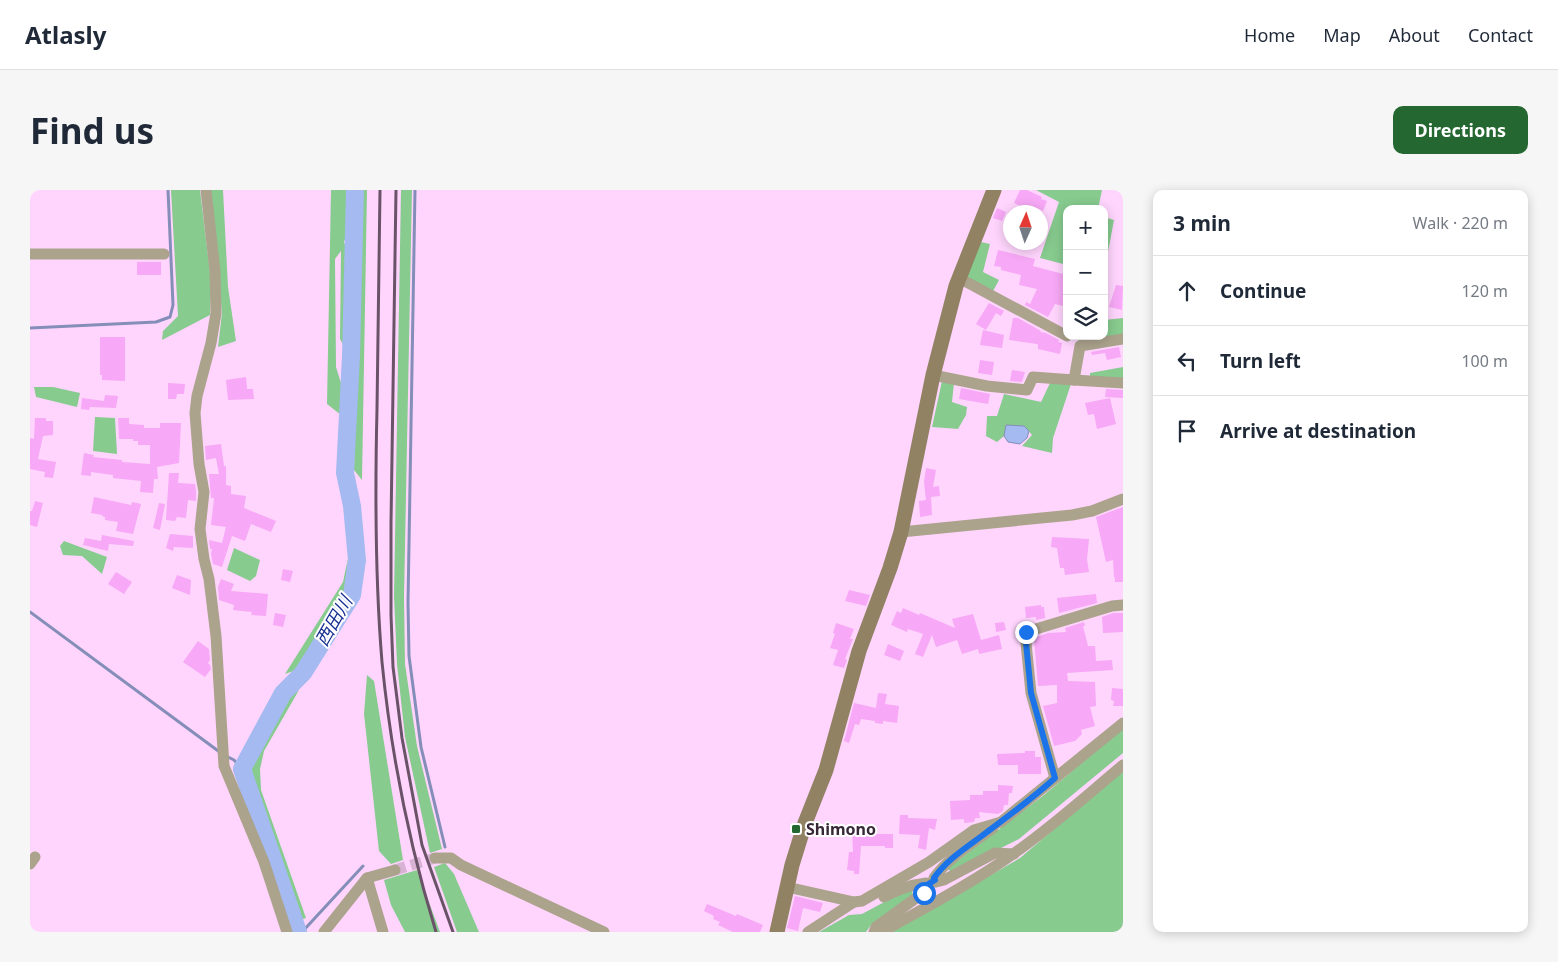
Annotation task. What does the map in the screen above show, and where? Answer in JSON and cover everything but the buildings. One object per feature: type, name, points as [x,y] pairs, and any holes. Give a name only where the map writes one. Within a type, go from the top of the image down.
[{"type":"street","points":[[206,190],[215,271],[216,313],[195,413],[198,454],[204,492],[200,529],[209,579],[216,636],[223,761],[264,862],[287,932]]},
{"type":"street","points":[[777,932],[792,865],[805,823],[826,770],[859,651],[890,568],[901,532],[933,375],[959,278],[994,190]]},
{"type":"street","points":[[30,254],[164,254]]},
{"type":"street","points":[[959,278],[1063,334]]},
{"type":"street","points":[[1072,340],[1080,346],[1123,339]]},
{"type":"street","points":[[1074,380],[1080,346]]},
{"type":"street","points":[[933,375],[987,386],[1027,390],[1033,377],[1123,383]]},
{"type":"street","points":[[901,532],[1072,515],[1092,511],[1123,499]]},
{"type":"street","points":[[1055,778],[1031,693],[1026,632],[1123,604]]},
{"type":"street","points":[[874,932],[876,927],[924,893],[938,872],[952,858],[1001,822],[1123,724]]},
{"type":"street","points":[[882,932],[1014,854],[1123,765]]},
{"type":"street","points":[[808,932],[858,901],[929,862],[974,830],[1001,822]]},
{"type":"street","points":[[787,887],[872,903],[897,889],[913,884],[944,880],[995,852],[1014,854]]},
{"type":"street","points":[[435,858],[452,858],[461,865],[604,932]]},
{"type":"street","points":[[324,932],[367,878],[395,870]]},
{"type":"street","points":[[367,878],[383,932]]},
{"type":"green space","points":[[171,190],[200,190],[211,280],[210,315],[162,340],[163,331],[178,316]]},
{"type":"green space","points":[[211,190],[223,190],[228,287],[236,341],[218,347],[222,313]]},
{"type":"green space","points":[[331,190],[351,190],[350,225],[344,242],[350,257],[348,354],[340,339],[341,251],[335,259],[336,367],[341,383],[341,415],[327,404]]},
{"type":"green space","points":[[360,190],[367,190],[362,480],[354,470]]},
{"type":"green space","points":[[401,190],[412,190],[404,597],[405,664],[417,746],[442,849],[430,853],[405,737],[397,664],[394,596]]},
{"type":"green space","points":[[1036,190],[1102,190],[1099,205],[1063,205],[1063,264],[1040,258],[1043,250],[1048,250],[1048,234],[1059,202]]},
{"type":"green space","points":[[1108,218],[1114,220],[1108,252]]},
{"type":"green space","points":[[981,242],[990,244],[983,272],[999,280],[992,293],[966,277]]},
{"type":"green space","points":[[1123,318],[1123,336],[1108,338],[1108,320]]},
{"type":"green space","points":[[1078,340],[1094,340],[1080,342]]},
{"type":"green space","points":[[1123,367],[1123,380],[1090,379],[1090,373]]},
{"type":"green space","points":[[942,381],[954,383],[952,402],[967,407],[966,415],[958,429],[932,427]]},
{"type":"green space","points":[[1050,383],[1071,384],[1053,438],[1052,453],[1022,446],[1032,435],[1024,426],[1006,425],[1004,436],[997,442],[986,436],[987,416],[997,416],[1004,394],[1041,402]]},
{"type":"green space","points":[[34,387],[53,387],[80,393],[77,407],[36,397]]},
{"type":"green space","points":[[95,417],[115,418],[117,454],[93,451]]},
{"type":"green space","points":[[64,541],[107,557],[102,574],[82,556],[63,555],[60,546]]},
{"type":"green space","points":[[234,548],[260,560],[256,576],[250,581],[227,570]]},
{"type":"green space","points":[[348,558],[346,591],[299,669],[285,674],[343,582]]},
{"type":"green space","points":[[367,675],[374,681],[403,860],[391,864],[379,851],[364,714]]},
{"type":"green space","points":[[299,690],[264,751],[260,769],[261,790],[306,918],[299,920],[251,778],[252,760],[282,704]]},
{"type":"green space","points":[[1123,728],[1123,753],[1019,839],[951,873],[948,868],[1044,795]]},
{"type":"green space","points":[[1123,771],[1123,932],[892,932],[1020,858]]},
{"type":"green space","points":[[445,863],[454,874],[479,932],[457,932],[434,867]]},
{"type":"green space","points":[[417,870],[440,932],[405,932],[391,905],[384,880]]},
{"type":"green space","points":[[912,890],[913,896],[871,925],[866,932],[819,932],[849,915],[862,914],[901,893]]},
{"type":"water","points":[[1006,425],[1024,426],[1029,431],[1027,438],[1020,444],[1008,442],[1004,436]]},
{"type":"waterway","points":[[30,328],[156,322],[170,317],[173,305],[168,190]]},
{"type":"waterway","name":"西田川","points":[[298,932],[242,769],[283,693],[303,673],[352,595],[357,560],[352,506],[345,473],[351,356],[355,190]]},
{"type":"waterway","points":[[415,190],[408,603],[409,656],[421,747],[445,847]]},
{"type":"waterway","points":[[30,612],[221,753]]},
{"type":"waterway","points":[[226,756],[234,760],[242,769]]},
{"type":"waterway","points":[[302,932],[363,866]]},
{"type":"tunnel","points":[[395,870],[435,858]]},
{"type":"railway","points":[[380,190],[376,504],[378,599],[382,662],[390,730],[402,798],[417,865],[436,932]]},
{"type":"railway","points":[[396,190],[391,523],[393,667],[402,738],[422,845],[453,932]]},
{"type":"place","name":"Shimono","points":[[796,829]]},
{"type":"route","points":[[924,893],[928,887],[927,885],[935,880],[934,878],[938,872],[952,858],[1001,822],[1055,778],[1031,693],[1026,632]]}]
